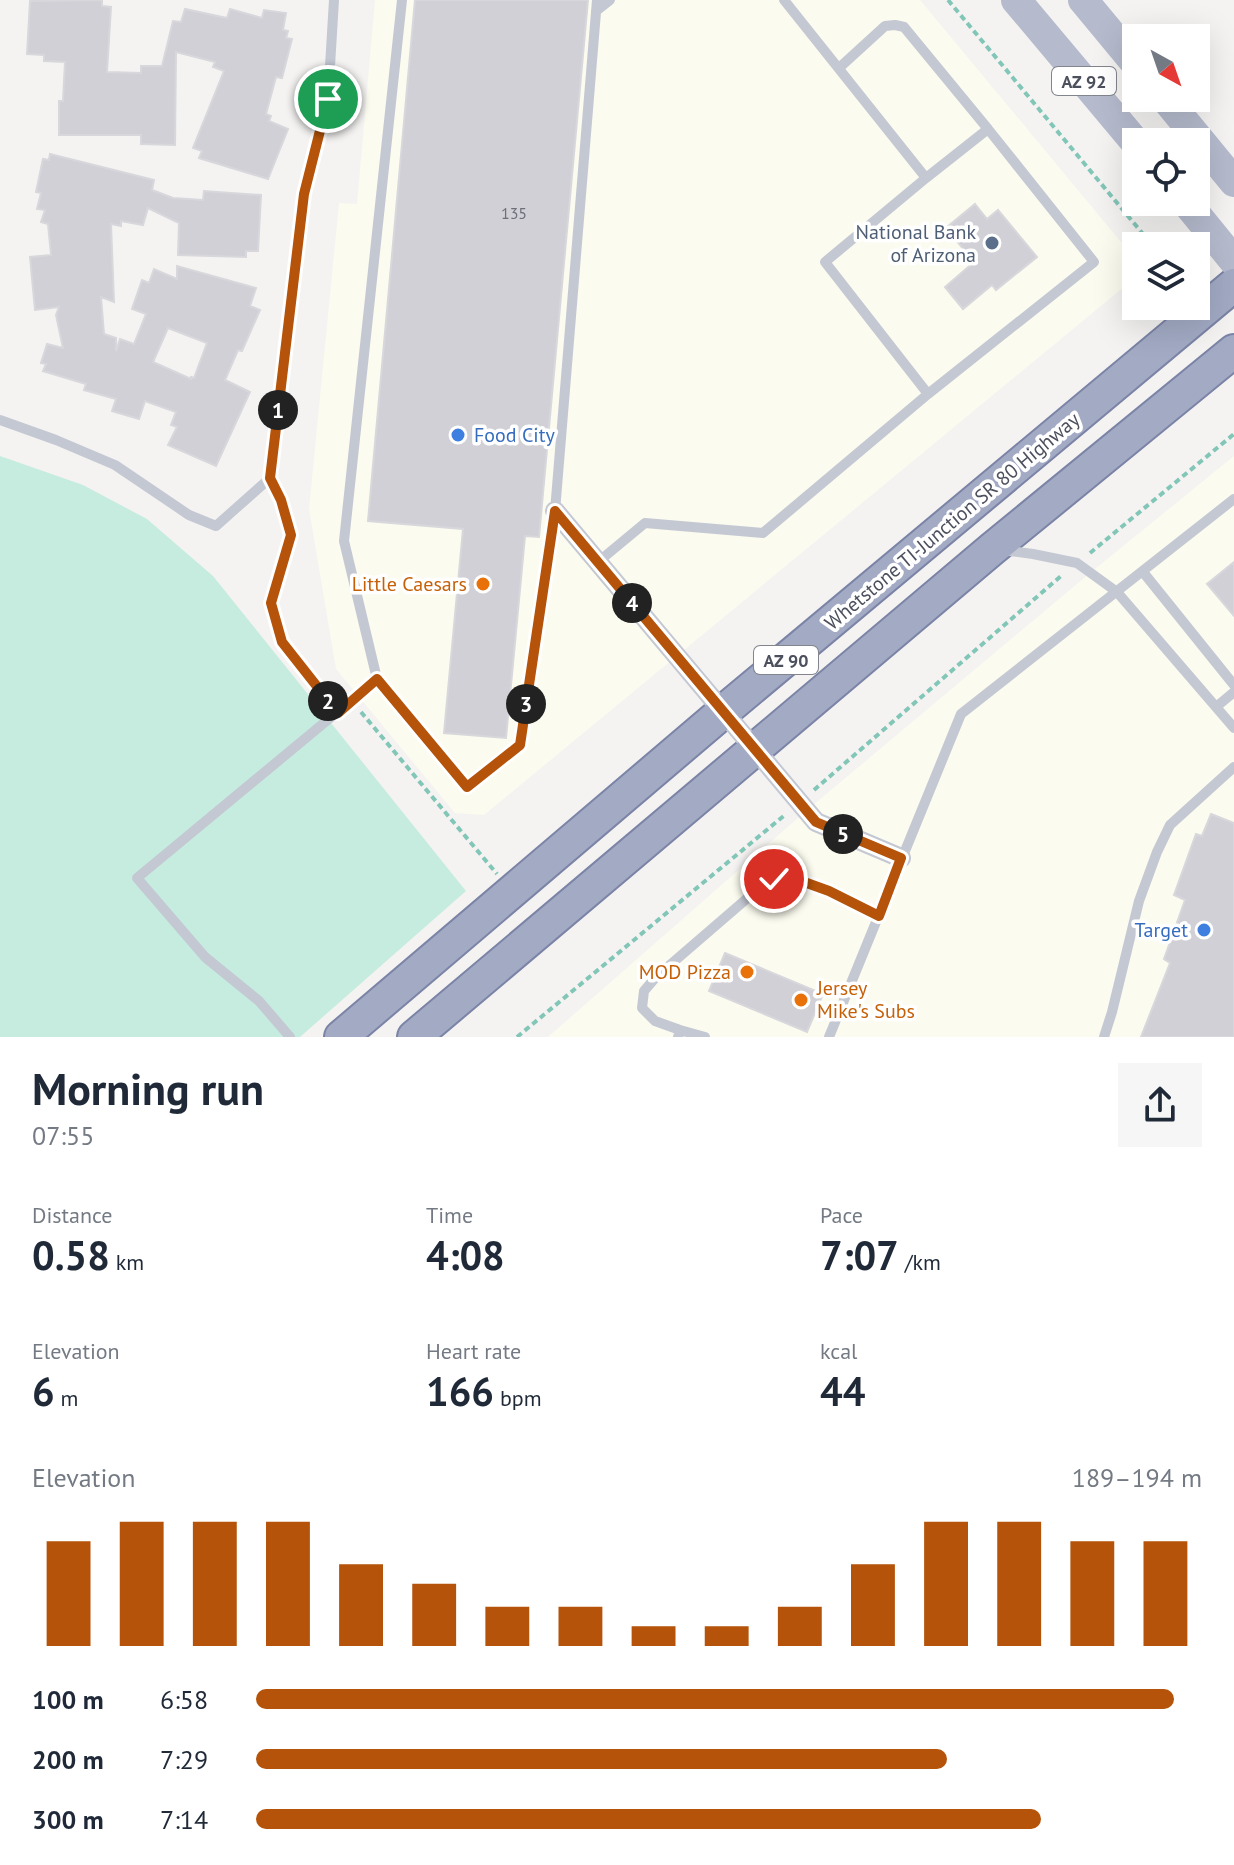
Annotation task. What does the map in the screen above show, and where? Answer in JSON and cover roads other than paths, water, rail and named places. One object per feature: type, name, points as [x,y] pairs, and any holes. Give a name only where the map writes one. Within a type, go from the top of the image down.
[{"type":"highway","name":"Whetstone TI-Junction SR 80 Highway","points":[[341,1037],[724,711],[1234,285]]},
{"type":"highway","name":"AZ 90","points":[[414,1037],[992,549],[1234,351]]},
{"type":"main road","name":"AZ 92","points":[[1016,0],[1123,128]]},
{"type":"main road","name":"AZ 92","points":[[1083,0],[1122,47]]},
{"type":"main road","points":[[1176,112],[1234,182]]},
{"type":"main road","points":[[1197,216],[1234,261]]},
{"type":"street","points":[[555,511],[816,822],[901,858]]},
{"type":"lane","points":[[334,0],[328,99],[304,194],[270,478],[281,500],[291,535],[271,603],[282,642],[338,713]]},
{"type":"lane","points":[[402,0],[344,541],[377,679],[467,787],[520,745],[555,511],[597,6],[610,0]]},
{"type":"lane","points":[[784,0],[926,178]]},
{"type":"lane","points":[[598,562],[645,523],[763,533],[928,394],[1094,262],[904,27],[885,26],[839,68]]},
{"type":"lane","points":[[928,394],[825,262],[988,129]]},
{"type":"lane","points":[[0,420],[115,465],[189,515],[216,526],[270,478]]},
{"type":"lane","points":[[829,1037],[961,714],[1234,499]]},
{"type":"lane","points":[[992,549],[1077,563],[1117,592],[1234,728]]},
{"type":"lane","points":[[1143,572],[1234,685]]},
{"type":"lane","points":[[290,1037],[259,1001],[205,957],[137,878],[377,679]]},
{"type":"lane","points":[[1216,707],[1234,692]]},
{"type":"lane","points":[[1104,1037],[1139,901],[1163,839],[1170,825],[1234,767]]},
{"type":"lane","points":[[705,1037],[679,1034],[655,1021],[642,1008],[644,991],[656,977],[758,889],[774,879],[793,878],[829,891],[879,916]]},
{"type":"place","name":"National Bank of Arizona","points":[[992,243]]},
{"type":"place","name":"Food City","points":[[458,435]]},
{"type":"place","name":"Little Caesars","points":[[483,584]]},
{"type":"place","name":"Target","points":[[1204,930]]},
{"type":"place","name":"MOD Pizza","points":[[747,972]]},
{"type":"place","name":"Jersey Mike's Subs","points":[[801,1000]]}]
